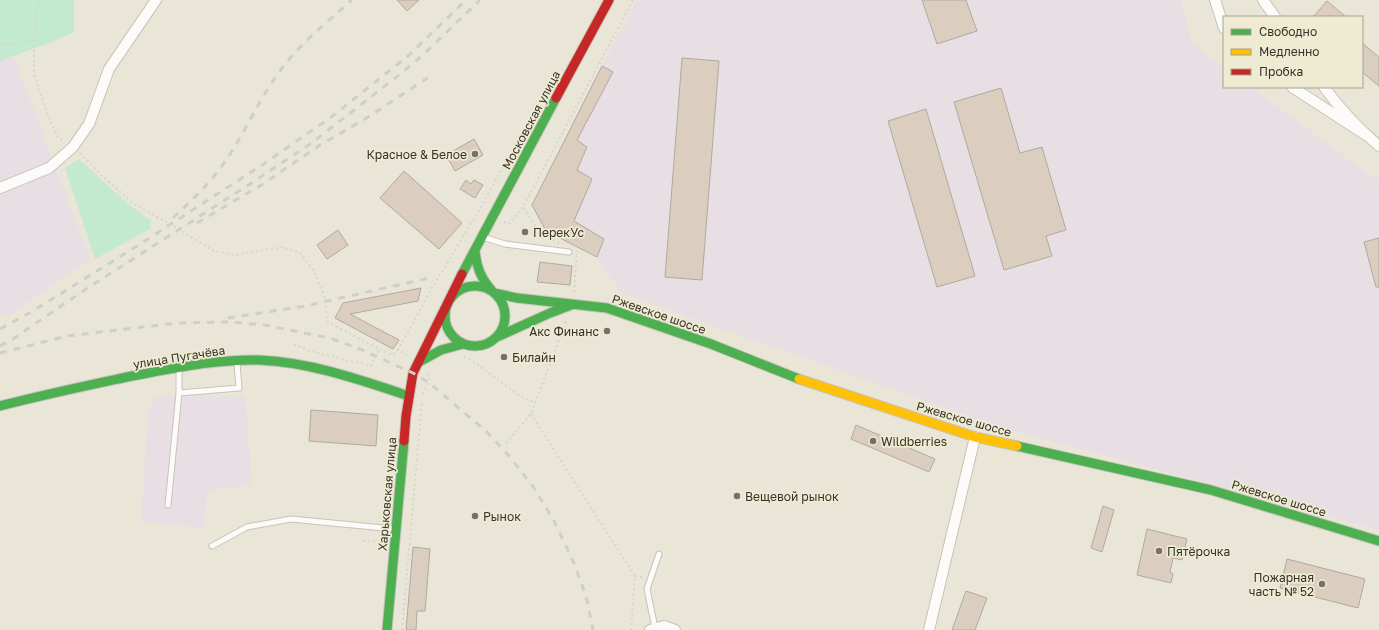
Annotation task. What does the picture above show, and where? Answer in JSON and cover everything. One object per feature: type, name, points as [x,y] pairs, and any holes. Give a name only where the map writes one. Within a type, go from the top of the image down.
[{"type":"street","points":[[0,188],[49,168],[73,147],[89,124],[109,69],[156,0]]},
{"type":"street","name":"Московская улица","points":[[448,303],[459,278],[609,0]]},
{"type":"street","points":[[1215,0],[1223,25]]},
{"type":"street","points":[[1263,0],[1274,16]]},
{"type":"street","points":[[1294,88],[1366,135],[1379,146]]},
{"type":"street","points":[[1325,88],[1366,135]]},
{"type":"street","points":[[474,250],[475,262],[479,274],[504,306],[505,323],[497,338]]},
{"type":"street","points":[[493,292],[478,286],[470,286],[457,292],[448,303],[445,311],[445,319],[450,334],[456,340],[463,344],[481,346],[550,313],[574,304]]},
{"type":"street","name":"Ржевское шоссе","points":[[493,292],[516,298],[607,308],[711,344],[813,384],[975,437],[1211,490],[1379,541]]},
{"type":"street","name":"Харьковская улица","points":[[387,630],[395,529],[409,396],[414,373],[448,303]]},
{"type":"street","points":[[419,362],[441,350],[463,344]]},
{"type":"street","name":"улица Пугачёва","points":[[0,406],[39,396],[178,368],[213,362],[237,361],[272,362],[342,374],[409,396]]},
{"type":"street","points":[[929,630],[975,437]]},
{"type":"street","points":[[656,628],[675,630]]},
{"type":"lane","points":[[482,236],[505,244],[570,250]]},
{"type":"lane","points":[[179,393],[239,388],[237,361]]},
{"type":"lane","points":[[168,506],[179,393],[178,368]]},
{"type":"lane","points":[[212,546],[247,527],[290,518],[395,529]]},
{"type":"lane","points":[[656,628],[647,589],[659,554]]},
{"type":"path","points":[[38,0],[34,41],[34,74],[48,116],[58,137],[73,147],[102,176],[134,204],[179,229],[212,250],[233,255],[283,247],[300,253],[313,270],[324,295],[328,322],[392,355],[398,350]]},
{"type":"path","points":[[564,245],[541,235],[523,207],[633,0]]},
{"type":"path","points":[[0,44],[8,45],[34,41]]},
{"type":"path","points":[[506,443],[531,414],[574,304],[578,251],[570,250]]},
{"type":"path","points":[[294,344],[310,351],[371,366],[379,349]]},
{"type":"path","points":[[402,630],[422,395],[429,380],[428,372],[430,367]]},
{"type":"path","points":[[531,414],[635,576],[631,630]]},
{"type":"shaded area","points":[[637,0],[1181,0],[1192,43],[1223,66],[1223,88],[1252,88],[1379,182],[1379,530],[998,427],[621,293],[597,257],[604,239],[574,221],[592,179],[577,170],[587,147],[577,140],[613,72],[602,66]]},
{"type":"shaded area","points":[[14,56],[90,259],[11,314],[0,317],[0,61]]},
{"type":"shaded area","points":[[245,395],[252,485],[208,490],[203,528],[141,522],[148,410],[155,396]]},
{"type":"green space","points":[[0,0],[74,0],[74,32],[52,42],[0,61]]},
{"type":"green space","points":[[79,159],[128,204],[151,221],[150,229],[95,259],[65,168]]},
{"type":"building","points":[[397,0],[419,0],[407,11]]},
{"type":"building","points":[[922,0],[966,0],[977,31],[937,44]]},
{"type":"building","points":[[1327,1],[1345,16],[1314,16]]},
{"type":"building","points":[[1363,44],[1379,57],[1379,86],[1363,73]]},
{"type":"building","points":[[682,58],[719,61],[702,280],[665,277]]},
{"type":"building","points":[[602,66],[613,72],[577,140],[587,147],[577,170],[592,179],[574,221],[604,239],[597,257],[546,231],[532,205]]},
{"type":"building","points":[[1001,88],[1020,153],[1042,147],[1066,230],[1046,236],[1052,256],[1004,270],[954,102]]},
{"type":"building","points":[[926,109],[975,276],[937,287],[888,121]]},
{"type":"building","points":[[474,139],[483,155],[455,171],[446,155]]},
{"type":"building","points":[[404,171],[462,223],[439,249],[380,198]]},
{"type":"building","points":[[466,180],[471,184],[474,180],[483,185],[475,198],[460,189]]},
{"type":"building","points":[[338,230],[348,245],[327,259],[317,245]]},
{"type":"building","points":[[1379,238],[1379,287],[1376,287],[1364,242]]},
{"type":"building","points":[[540,262],[572,266],[570,285],[537,282]]},
{"type":"building","points":[[421,288],[418,301],[350,314],[399,340],[393,349],[335,318],[343,303]]},
{"type":"building","points":[[311,410],[378,415],[376,446],[309,441]]},
{"type":"building","points":[[856,425],[935,459],[929,472],[851,439]]},
{"type":"building","points":[[1103,506],[1114,510],[1102,552],[1091,548]]},
{"type":"building","points":[[1147,529],[1187,539],[1182,560],[1173,558],[1170,572],[1173,574],[1171,583],[1137,575]]},
{"type":"building","points":[[413,547],[430,549],[425,611],[417,611],[416,630],[406,630]]},
{"type":"building","name":"Пожарная часть № 52","points":[[1287,559],[1365,579],[1358,608],[1280,588]]},
{"type":"building","points":[[966,591],[987,598],[975,630],[952,630]]},
{"type":"railway","points":[[173,218],[213,177],[226,160],[269,87],[285,64],[312,35],[352,0]]},
{"type":"railway","points":[[0,329],[33,311],[137,246],[259,167],[330,118],[408,56],[466,0]]},
{"type":"railway","points":[[0,346],[10,341],[83,291],[313,142],[424,54],[480,0]]},
{"type":"railway","points":[[197,223],[263,184],[320,145],[365,119],[432,75]]},
{"type":"railway","points":[[228,318],[305,306],[434,277]]},
{"type":"railway","points":[[0,353],[67,336],[177,323],[231,322],[264,325],[330,338],[360,349],[413,373],[428,382],[486,431],[510,457],[534,488],[554,521],[573,561],[586,596],[593,630]]},
{"type":"traffic: fast","points":[[462,274],[556,98]]},
{"type":"traffic: fast","points":[[475,250],[480,272],[492,291]]},
{"type":"traffic: fast","points":[[469,286],[481,286],[492,291],[500,299],[505,310],[505,316],[503,328],[492,341],[481,346],[469,346],[458,341],[450,333],[445,322],[445,310],[450,299],[458,291],[469,286]]},
{"type":"traffic: fast","points":[[494,293],[517,298],[607,308],[711,344],[799,379]]},
{"type":"traffic: fast","points":[[497,337],[571,305]]},
{"type":"traffic: fast","points":[[419,362],[441,350],[463,344]]},
{"type":"traffic: fast","points":[[0,406],[127,377],[193,365],[242,360],[278,361],[316,368],[354,378],[409,396]]},
{"type":"traffic: fast","points":[[387,630],[404,441]]},
{"type":"traffic: fast","points":[[1017,446],[1211,490],[1379,541]]},
{"type":"traffic: slow","points":[[799,379],[975,437],[1017,446]]},
{"type":"traffic: jam","points":[[556,98],[609,0]]},
{"type":"traffic: jam","points":[[404,441],[406,416],[413,373],[462,274]]},
{"type":"place","name":"Красное & Белое","points":[[475,154]]},
{"type":"place","name":"ПерекУс","points":[[525,232]]},
{"type":"place","name":"Акс Финанс","points":[[607,331]]},
{"type":"place","name":"Билайн","points":[[504,357]]},
{"type":"place","name":"Wildberries","points":[[873,441]]},
{"type":"place","name":"Вещевой рынок","points":[[737,496]]},
{"type":"place","name":"Рынок","points":[[475,516]]},
{"type":"place","name":"Пятёрочка","points":[[1159,551]]},
{"type":"place","name":"Пожарная часть № 52","points":[[1322,584]]}]
